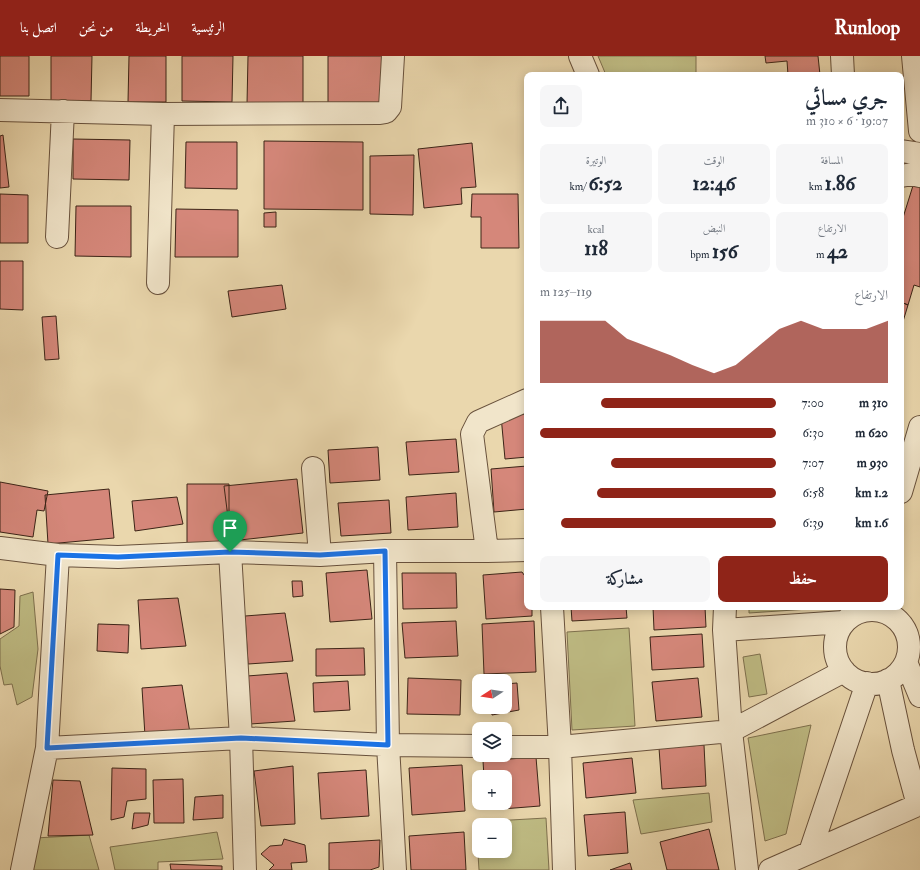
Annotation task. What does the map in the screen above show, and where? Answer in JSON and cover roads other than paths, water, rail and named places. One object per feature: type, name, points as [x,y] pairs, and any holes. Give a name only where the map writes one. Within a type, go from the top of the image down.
[{"type":"street","points":[[0,110],[163,114],[380,114],[386,112],[390,107],[393,56]]},
{"type":"street","points":[[580,56],[587,72]]},
{"type":"street","points":[[842,56],[843,72]]},
{"type":"street","points":[[912,56],[920,131]]},
{"type":"street","points":[[58,237],[63,112]]},
{"type":"street","points":[[158,283],[163,114]]},
{"type":"street","points":[[904,151],[920,154]]},
{"type":"street","points":[[904,175],[912,174],[920,176]]},
{"type":"street","points":[[487,551],[472,434],[478,422],[524,401]]},
{"type":"street","points":[[904,482],[920,427]]},
{"type":"street","points":[[313,468],[320,555]]},
{"type":"street","points":[[0,548],[58,555],[118,557],[230,552],[320,555],[385,551],[524,550]]},
{"type":"street","points":[[385,551],[388,745],[395,870]]},
{"type":"street","points":[[230,552],[241,738],[245,870]]},
{"type":"street","points":[[22,870],[47,748],[58,555]]},
{"type":"street","points":[[552,610],[560,747],[564,870]]},
{"type":"street","points":[[725,610],[724,630],[731,731],[747,870]]},
{"type":"street","points":[[862,610],[844,622],[837,633],[834,647],[837,660],[844,671],[854,680],[863,683],[876,684],[888,680],[899,673],[906,662],[913,634],[891,614],[878,610]]},
{"type":"street","points":[[724,630],[844,622]]},
{"type":"street","points":[[906,662],[920,696]]},
{"type":"street","points":[[512,747],[560,747],[731,731],[844,671]]},
{"type":"street","points":[[770,870],[919,804],[903,750],[888,680]]},
{"type":"street","points":[[810,852],[867,683]]},
{"type":"street","points":[[47,748],[241,738],[388,745],[472,746]]}]
